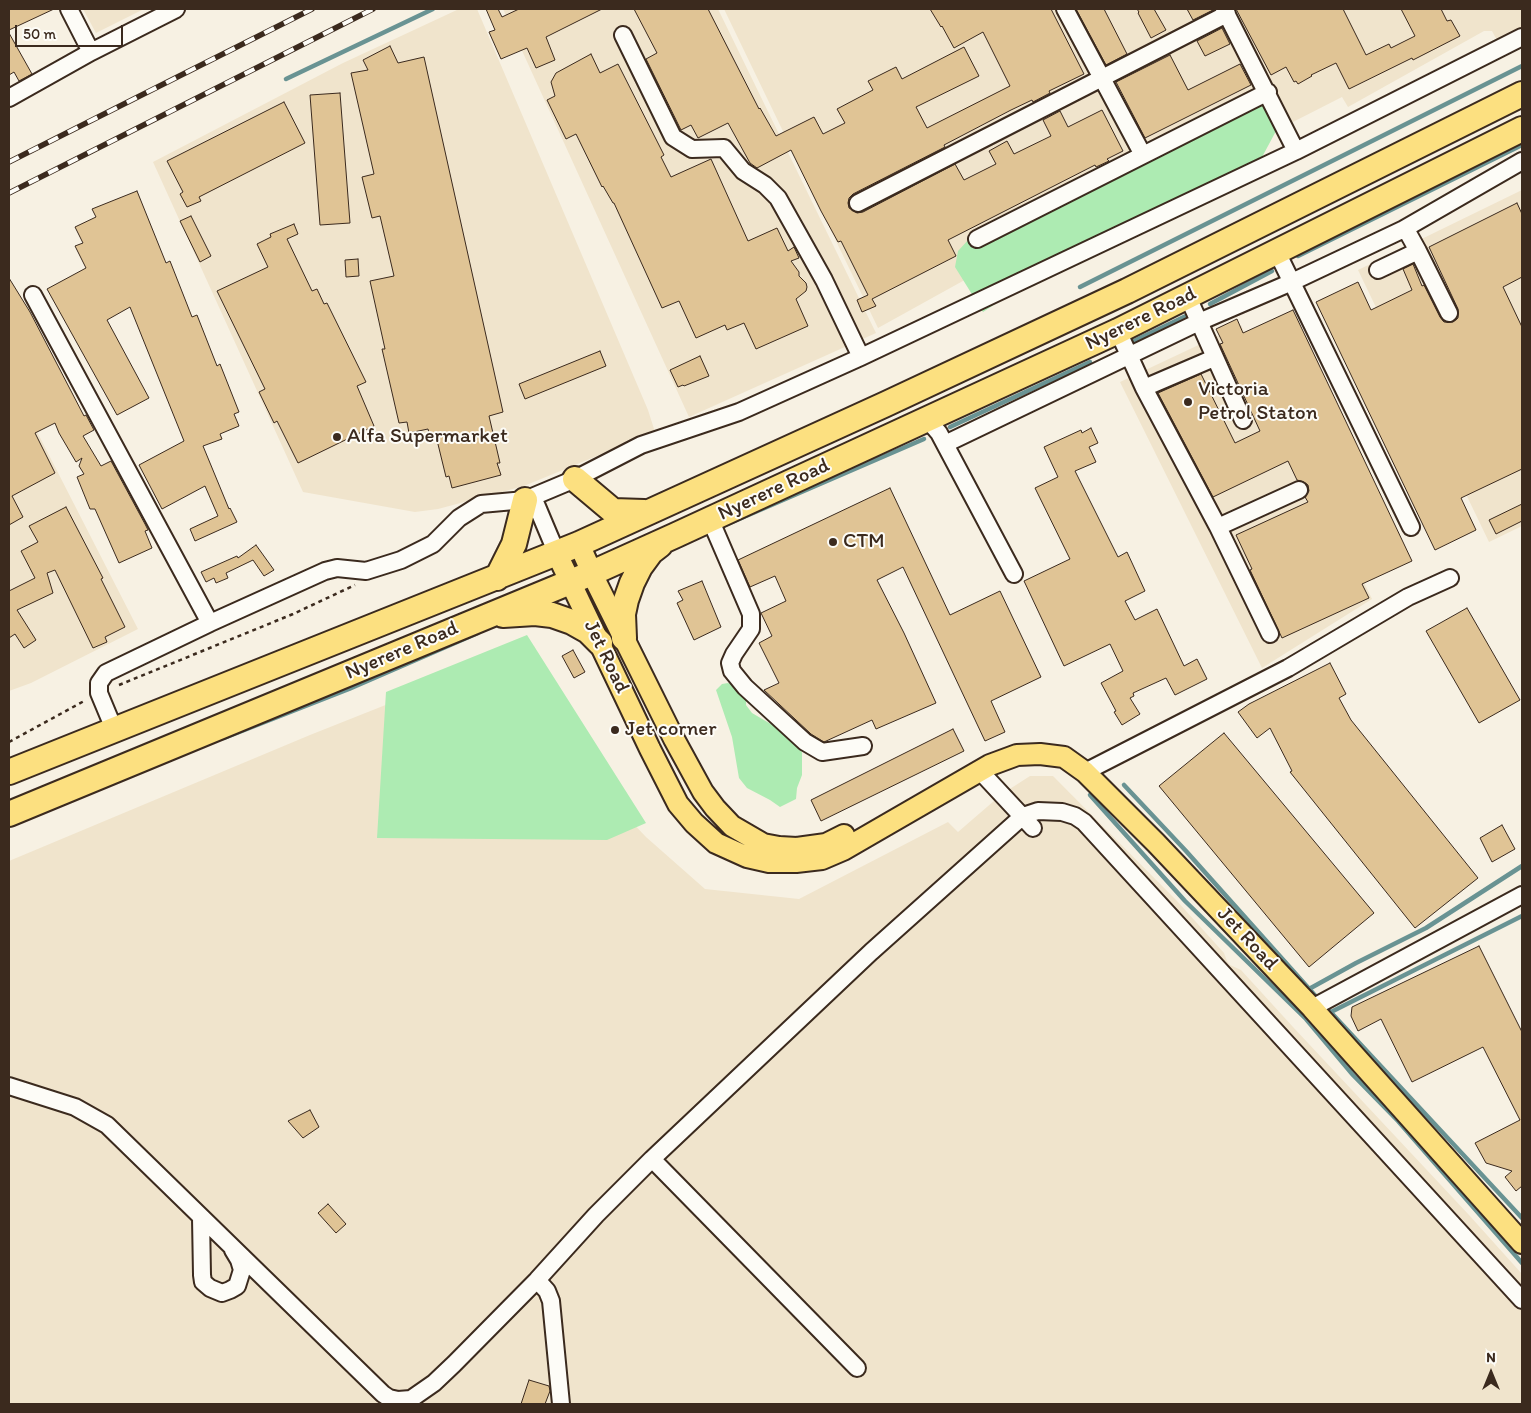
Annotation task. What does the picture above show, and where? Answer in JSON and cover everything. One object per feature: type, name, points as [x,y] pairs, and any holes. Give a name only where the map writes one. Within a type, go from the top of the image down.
[{"type":"highway","name":"Nyerere Road","points":[[9,772],[557,554],[576,537],[652,512],[1127,292],[1522,94]]},
{"type":"highway","name":"Nyerere Road","points":[[9,814],[592,573],[674,536],[1118,331],[1514,133]]},
{"type":"highway","points":[[575,479],[613,511],[652,512]]},
{"type":"highway","points":[[497,578],[514,544],[529,499]]},
{"type":"highway","points":[[624,638],[623,614],[632,582],[651,552],[674,536]]},
{"type":"highway","points":[[478,619],[508,614],[552,615],[572,622],[588,632],[600,643]]},
{"type":"main road","name":"Jet Road","points":[[576,537],[674,739],[703,792],[732,826],[763,844],[797,848],[826,844],[888,814],[924,803]]},
{"type":"main road","name":"Jet Road","points":[[557,554],[650,750],[678,804],[694,823],[716,843],[747,857],[769,862],[796,862],[822,859],[843,850],[990,765],[1017,755],[1040,754],[1064,757],[1085,772],[1156,843],[1312,1008],[1522,1243]]},
{"type":"street","points":[[69,9],[92,52]]},
{"type":"street","points":[[9,98],[92,52],[176,9]]},
{"type":"street","points":[[1065,9],[1143,155]]},
{"type":"street","points":[[858,203],[1102,78],[1226,11],[1296,150]]},
{"type":"street","points":[[623,35],[673,137],[692,149],[724,148],[743,171],[766,184],[778,198],[824,280],[861,357]]},
{"type":"street","points":[[114,729],[99,693],[99,683],[106,673],[325,571],[338,568],[366,571],[401,560],[433,544],[459,518],[481,504],[529,499],[575,479],[641,445],[739,412],[861,357],[1296,150],[1522,37]]},
{"type":"street","points":[[977,239],[1268,92]]},
{"type":"street","points":[[945,444],[1130,357],[1199,322],[1292,282],[1404,229],[1521,164],[1514,133]]},
{"type":"street","points":[[1404,229],[1418,251],[1449,313]]},
{"type":"street","points":[[1378,270],[1418,251]]},
{"type":"street","points":[[1277,252],[1411,527]]},
{"type":"street","points":[[33,295],[210,623]]},
{"type":"street","points":[[1188,297],[1243,420]]},
{"type":"street","points":[[1118,331],[1144,388],[1218,527],[1270,634]]},
{"type":"street","points":[[1144,388],[1214,358]]},
{"type":"street","points":[[927,419],[939,433],[1014,574]]},
{"type":"street","points":[[1218,527],[1299,490]]},
{"type":"street","name":"Jet Road","points":[[529,499],[557,554]]},
{"type":"street","points":[[710,519],[751,614],[751,629],[734,654],[730,663],[732,671],[745,687],[798,736],[822,752],[863,746]]},
{"type":"street","points":[[1085,772],[1288,668],[1408,597],[1450,578]]},
{"type":"street","points":[[980,771],[1028,822]]},
{"type":"street","points":[[9,1086],[75,1108],[107,1125],[383,1394],[398,1400],[412,1399],[434,1383],[537,1280],[596,1215],[652,1159],[871,952],[1028,822],[1038,811],[1051,810],[1075,816],[1084,822],[1522,1300]]},
{"type":"street","points":[[1312,1008],[1522,895]]},
{"type":"street","points":[[652,1159],[857,1368]]},
{"type":"street","points":[[201,1218],[201,1263],[204,1282],[210,1288],[222,1293],[237,1286],[242,1270],[230,1244]]},
{"type":"street","points":[[537,1280],[547,1291],[551,1301],[561,1404]]},
{"type":"path","points":[[9,742],[99,693],[293,614],[355,585]]},
{"type":"shaded area","points":[[83,9],[144,9],[96,33]]},
{"type":"shaded area","points":[[459,9],[477,9],[648,410],[655,432],[524,486],[438,509],[415,512],[303,492],[153,162],[343,63]]},
{"type":"shaded area","points":[[503,9],[718,9],[876,333],[689,417]]},
{"type":"shaded area","points":[[724,9],[1522,9],[1522,34],[1500,46],[1492,31],[1484,31],[1348,107],[1342,97],[1289,124],[1259,117],[878,328]]},
{"type":"shaded area","points":[[1522,190],[1522,526],[1489,542],[1358,270]]},
{"type":"shaded area","points":[[1241,325],[1372,599],[1262,668],[1120,382]]},
{"type":"shaded area","points":[[9,377],[138,629],[31,683],[9,691]]},
{"type":"shaded area","points":[[534,646],[606,795],[646,837],[705,889],[799,899],[948,822],[958,832],[1002,794],[1030,776],[1053,776],[1177,901],[1224,953],[1230,965],[1241,970],[1522,1274],[1522,1404],[9,1404],[9,861],[310,735]]},
{"type":"green space","points":[[1265,102],[1276,116],[1276,131],[1261,159],[1009,295],[983,312],[955,267],[958,251],[970,238],[992,241],[1006,232]]},
{"type":"green space","points":[[527,635],[646,823],[607,840],[377,838],[386,692]]},
{"type":"green space","points":[[728,683],[735,686],[746,698],[746,705],[752,713],[798,740],[802,753],[802,775],[797,788],[796,799],[780,807],[747,788],[739,778],[732,737],[716,690],[722,684]]},
{"type":"building","points":[[9,9],[54,9],[9,30]]},
{"type":"building","points":[[486,9],[498,9],[502,17],[519,9],[602,9],[546,37],[555,60],[536,68],[527,48],[501,59],[489,32],[495,30]]},
{"type":"building","points":[[634,9],[708,9],[759,109],[776,136],[814,117],[823,134],[845,123],[837,109],[873,90],[868,81],[896,67],[902,79],[964,47],[979,76],[916,107],[927,128],[1010,86],[983,32],[954,48],[930,9],[1051,9],[1084,74],[1049,91],[1050,93],[1033,102],[1032,100],[1011,110],[944,145],[945,147],[853,194],[849,198],[849,208],[857,213],[863,212],[955,164],[964,180],[996,164],[989,151],[1007,141],[1014,154],[1051,136],[1043,120],[1060,111],[1068,127],[1102,110],[1123,151],[1107,159],[1109,161],[1096,167],[1095,165],[948,240],[956,256],[872,299],[876,306],[862,312],[857,300],[868,295],[841,241],[838,242],[821,211],[791,150],[757,168],[750,163],[728,123],[698,138],[691,125],[681,130],[646,59],[657,53]]},
{"type":"building","points":[[1076,9],[1104,9],[1127,54],[1106,65]]},
{"type":"building","points":[[1137,9],[1154,9],[1166,30],[1151,38]]},
{"type":"building","points":[[1187,9],[1212,9],[1213,10],[1193,20]]},
{"type":"building","points":[[1236,9],[1343,9],[1366,55],[1389,44],[1391,48],[1415,36],[1401,9],[1441,9],[1447,21],[1451,20],[1460,36],[1349,89],[1336,63],[1311,75],[1298,84],[1296,81],[1294,82],[1286,67],[1271,75]]},
{"type":"building","points":[[1222,28],[1230,44],[1205,56],[1197,41]]},
{"type":"building","points":[[9,33],[32,74],[19,81],[14,72],[9,75]]},
{"type":"building","points":[[390,46],[398,63],[424,57],[503,412],[489,416],[500,463],[497,463],[501,475],[452,488],[449,476],[446,477],[436,436],[430,437],[428,429],[409,433],[407,422],[399,423],[382,349],[385,349],[370,281],[394,276],[380,216],[372,218],[362,177],[374,174],[351,73],[368,70],[363,60]]},
{"type":"building","points":[[591,54],[600,73],[618,64],[664,155],[661,157],[671,177],[711,159],[748,241],[777,228],[788,251],[794,247],[799,258],[791,261],[807,287],[806,291],[796,299],[808,326],[756,349],[744,323],[727,330],[725,325],[696,338],[679,301],[662,308],[614,203],[602,187],[576,134],[566,139],[547,100],[555,96],[551,82],[556,73]]},
{"type":"building","points":[[1170,55],[1188,90],[1240,64],[1251,85],[1145,138],[1116,82]]},
{"type":"building","points":[[340,93],[350,223],[320,225],[310,95]]},
{"type":"building","points":[[284,102],[305,143],[199,197],[201,201],[187,207],[180,194],[183,192],[167,161]]},
{"type":"building","points":[[137,191],[166,263],[170,261],[192,317],[197,315],[217,366],[220,364],[239,412],[234,414],[239,426],[220,434],[222,439],[203,446],[229,509],[237,522],[195,541],[190,529],[218,516],[205,486],[162,509],[139,465],[184,441],[130,307],[107,320],[149,398],[117,415],[47,289],[86,268],[75,246],[83,243],[75,227],[96,217],[92,209]]},
{"type":"building","points":[[1517,203],[1522,214],[1522,277],[1503,287],[1522,327],[1522,469],[1461,498],[1476,530],[1435,550],[1316,302],[1358,282],[1371,310],[1412,290],[1403,269],[1413,264],[1422,286],[1424,285],[1440,317],[1444,322],[1453,322],[1458,318],[1458,309],[1429,247]]},
{"type":"building","points":[[191,216],[211,256],[200,262],[180,221]]},
{"type":"building","points":[[294,224],[298,234],[287,239],[312,291],[317,289],[324,304],[327,303],[366,382],[357,386],[374,426],[298,463],[277,421],[274,423],[259,392],[265,389],[217,291],[268,267],[257,244],[271,237],[270,234]]},
{"type":"building","points":[[358,259],[359,276],[346,277],[345,260]]},
{"type":"building","points":[[9,278],[30,312],[84,416],[86,415],[94,430],[83,436],[101,466],[111,461],[148,530],[145,531],[152,548],[119,563],[95,509],[90,509],[77,477],[84,474],[79,466],[82,458],[76,462],[55,423],[35,433],[55,473],[12,496],[23,517],[9,525]]},
{"type":"building","points":[[1293,310],[1412,561],[1362,584],[1369,598],[1282,638],[1236,535],[1308,502],[1305,497],[1309,491],[1308,485],[1297,480],[1288,461],[1213,497],[1158,393],[1201,374],[1235,443],[1260,431],[1220,344],[1223,343],[1216,329],[1237,319],[1243,333]]},
{"type":"building","points":[[600,351],[606,366],[525,399],[519,384]]},
{"type":"building","points":[[700,356],[709,376],[678,387],[670,370]]},
{"type":"building","points":[[1091,428],[1098,443],[1089,447],[1096,462],[1075,471],[1118,557],[1127,552],[1145,591],[1125,601],[1135,620],[1157,609],[1184,666],[1197,659],[1207,679],[1175,695],[1166,678],[1133,693],[1134,696],[1130,698],[1140,714],[1122,725],[1101,683],[1123,671],[1110,644],[1064,666],[1024,581],[1070,559],[1035,488],[1058,477],[1044,447],[1081,430],[1082,433]]},
{"type":"building","points":[[890,488],[950,615],[1000,591],[1041,677],[991,701],[1005,732],[985,741],[903,567],[877,580],[936,703],[876,729],[872,720],[824,742],[811,734],[764,690],[779,683],[759,643],[772,636],[761,613],[786,601],[775,576],[750,587],[738,560]]},
{"type":"building","points":[[1522,504],[1522,521],[1496,534],[1489,520]]},
{"type":"building","points":[[66,507],[103,578],[101,579],[125,627],[105,637],[107,642],[93,648],[55,570],[47,573],[53,593],[17,610],[36,640],[24,648],[15,634],[9,638],[9,591],[35,578],[21,551],[38,542],[29,526]]},
{"type":"building","points":[[256,545],[274,570],[264,576],[253,560],[226,573],[228,578],[216,583],[214,578],[206,582],[201,572],[237,556],[238,558]]},
{"type":"building","points":[[702,581],[721,627],[694,640],[677,603],[683,600],[678,591]]},
{"type":"building","points":[[1467,608],[1520,700],[1479,723],[1426,631]]},
{"type":"building","points":[[573,650],[585,672],[574,678],[562,656]]},
{"type":"building","points":[[1330,663],[1346,694],[1339,698],[1351,720],[1478,878],[1415,928],[1290,772],[1292,771],[1270,728],[1257,738],[1238,712],[1249,704]]},
{"type":"building","points":[[953,729],[964,751],[821,821],[811,800]]},
{"type":"building","points":[[1224,733],[1374,913],[1309,967],[1159,786]]},
{"type":"building","points":[[1502,825],[1515,849],[1492,862],[1480,838]]},
{"type":"building","points":[[1479,946],[1522,1032],[1522,1186],[1516,1191],[1505,1177],[1512,1171],[1486,1163],[1475,1143],[1520,1120],[1483,1047],[1412,1082],[1381,1019],[1358,1031],[1351,1016],[1352,1007]]},
{"type":"building","points":[[310,1110],[319,1127],[303,1138],[288,1121]]},
{"type":"building","points":[[328,1204],[346,1224],[336,1233],[318,1213]]},
{"type":"building","points":[[529,1380],[549,1386],[550,1391],[545,1404],[521,1404]]},
{"type":"waterway","points":[[286,79],[433,9]]},
{"type":"waterway","points":[[1080,287],[1522,66]]},
{"type":"waterway","points":[[1298,256],[1522,145]]},
{"type":"waterway","points":[[1210,304],[1272,271]]},
{"type":"waterway","points":[[1134,341],[1188,315]]},
{"type":"waterway","points":[[950,427],[1090,362]]},
{"type":"waterway","points":[[723,526],[924,439]]},
{"type":"waterway","points":[[224,738],[349,689],[478,633]]},
{"type":"waterway","points":[[1124,785],[1186,851],[1320,1001]]},
{"type":"waterway","points":[[1090,795],[1185,901],[1306,1019],[1353,1075],[1398,1121],[1522,1263]]},
{"type":"waterway","points":[[1309,989],[1426,928],[1522,866]]},
{"type":"waterway","points":[[1331,1012],[1522,916]]},
{"type":"waterway","points":[[1325,1006],[1522,1218]]},
{"type":"railway","points":[[9,162],[312,9]]},
{"type":"railway","points":[[9,193],[373,9]]},
{"type":"place","name":"Victoria Petrol Staton","points":[[1188,402]]},
{"type":"place","name":"Alfa Supermarket","points":[[337,437]]},
{"type":"place","name":"CTM","points":[[833,542]]},
{"type":"place","name":"Jet corner","points":[[615,730]]}]
